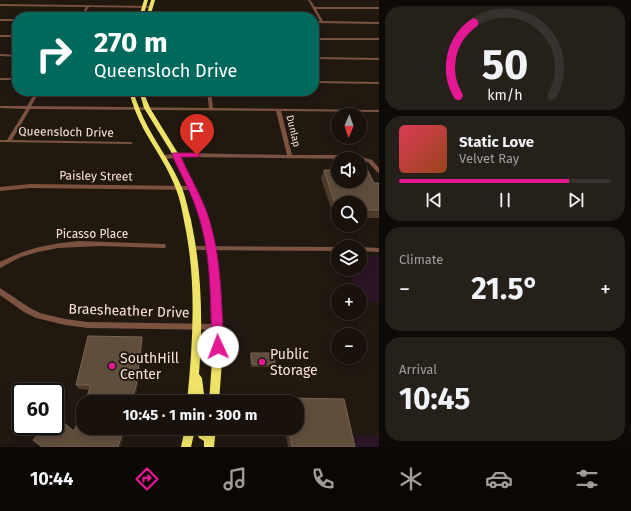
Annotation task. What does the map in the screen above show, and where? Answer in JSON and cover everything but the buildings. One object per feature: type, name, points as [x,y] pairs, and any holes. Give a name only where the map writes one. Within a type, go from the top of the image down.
[{"type":"main road","points":[[142,12],[146,0]]},
{"type":"main road","points":[[150,12],[153,0]]},
{"type":"main road","points":[[132,96],[135,108],[164,157],[179,188],[193,248],[198,294],[198,327],[193,395]]},
{"type":"main road","points":[[143,96],[147,108],[176,155],[202,210],[211,248],[218,327],[215,395]]},
{"type":"main road","points":[[195,372],[200,395]]},
{"type":"main road","points":[[186,447],[189,435]]},
{"type":"street","points":[[50,6],[55,0]]},
{"type":"street","points":[[309,0],[316,12]]},
{"type":"street","points":[[0,5],[151,7]]},
{"type":"street","points":[[85,12],[88,6]]},
{"type":"street","points":[[313,8],[379,8]]},
{"type":"street","points":[[319,17],[322,22],[379,22]]},
{"type":"street","points":[[0,20],[12,20]]},
{"type":"street","points":[[0,36],[12,36]]},
{"type":"street","points":[[319,39],[379,39]]},
{"type":"street","points":[[0,55],[12,56]]},
{"type":"street","points":[[319,58],[379,59]]},
{"type":"street","points":[[0,79],[12,79]]},
{"type":"street","points":[[319,82],[379,82]]},
{"type":"street","points":[[9,141],[35,96]]},
{"type":"street","points":[[210,96],[211,109]]},
{"type":"street","points":[[0,107],[379,111]]},
{"type":"street","name":"Dunlap","points":[[278,110],[290,156]]},
{"type":"street","name":"Queensloch Drive","points":[[0,141],[132,143]]},
{"type":"street","points":[[164,157],[176,155],[355,157],[370,161],[379,171]]},
{"type":"street","name":"Paisley Street","points":[[0,189],[30,186],[192,188]]},
{"type":"street","name":"Picasso Place","points":[[0,265],[26,252],[54,245],[163,246]]},
{"type":"street","points":[[193,248],[331,249]]},
{"type":"street","points":[[367,250],[379,250]]},
{"type":"street","name":"Braesheather Drive","points":[[0,291],[26,310],[39,316],[65,322],[88,325],[218,327]]},
{"type":"shaded area","points":[[367,256],[379,257],[379,302],[367,301],[367,284],[354,284],[351,276],[367,276]]},
{"type":"shaded area","points":[[349,436],[379,436],[379,447],[351,447]]},
{"type":"place","name":"Public Storage","points":[[262,362]]},
{"type":"place","name":"SouthHill Center","points":[[112,366]]},
{"type":"route","points":[[197,155],[176,155],[202,210],[211,248],[214,272],[218,347]]}]
